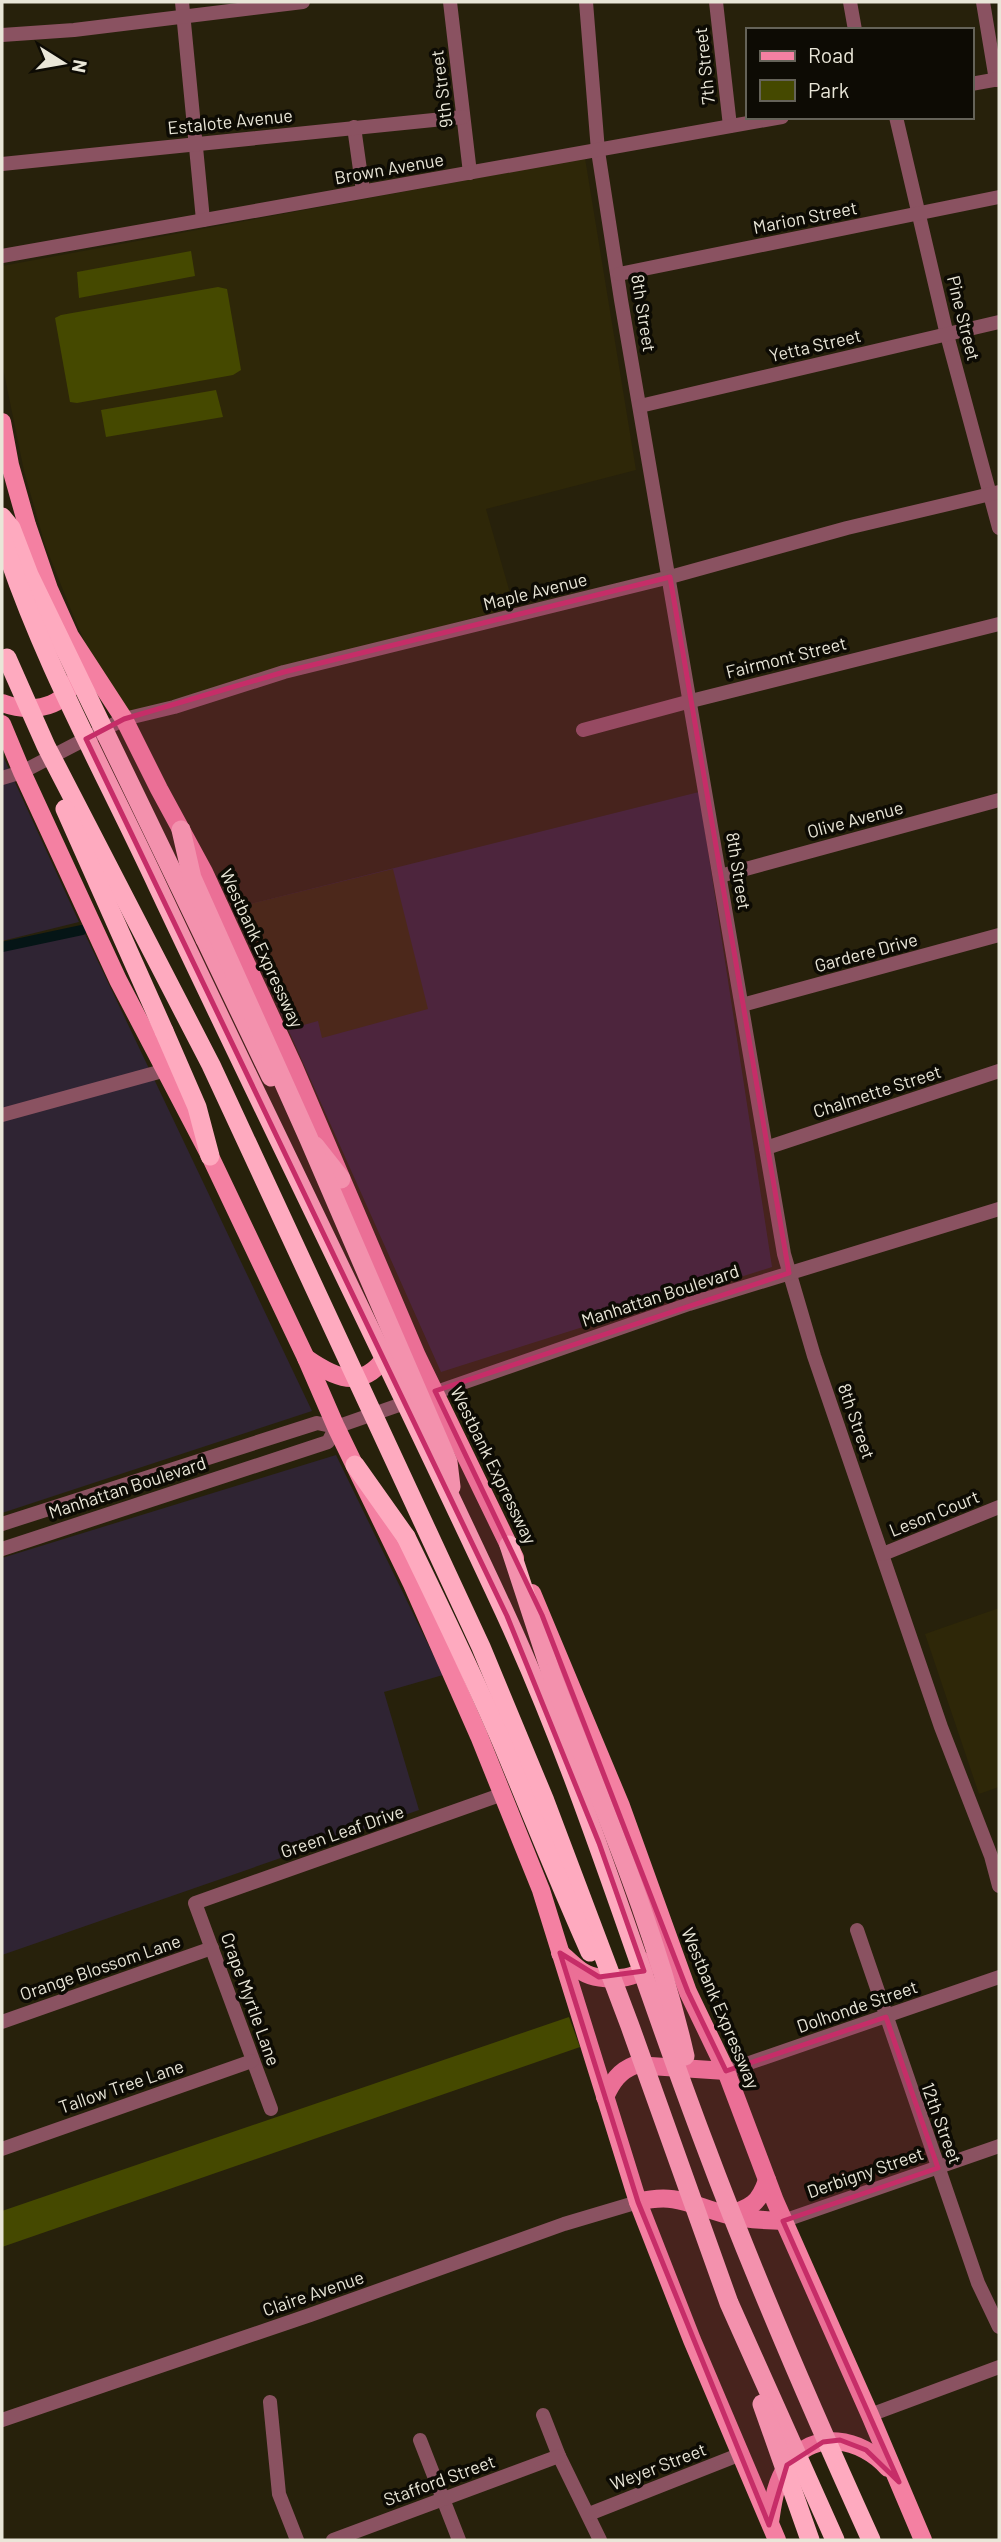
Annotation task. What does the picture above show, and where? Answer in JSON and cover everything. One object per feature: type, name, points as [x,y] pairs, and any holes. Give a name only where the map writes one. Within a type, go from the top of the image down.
[{"type":"highway","points":[[2,517],[11,528],[29,575],[288,1112],[341,1179]]},
{"type":"highway","points":[[2,537],[23,599],[62,690],[507,1616],[589,1818],[705,2146],[822,2432],[871,2540]]},
{"type":"highway","points":[[4,651],[22,713],[172,1067],[197,1107],[210,1156]]},
{"type":"highway","points":[[4,651],[46,746],[211,1065],[475,1634],[545,1801],[630,2026],[810,2540]]},
{"type":"highway","points":[[181,830],[192,878],[309,1137],[448,1462],[454,1506]]},
{"type":"highway","points":[[355,1465],[406,1537],[453,1633],[499,1737],[543,1847],[613,2006],[630,2026]]},
{"type":"highway","points":[[509,1545],[551,1673],[650,1930],[671,1999],[705,2146]]},
{"type":"highway","points":[[729,2303],[835,2540]]},
{"type":"highway","points":[[822,2432],[884,2540]]},
{"type":"main road","name":"Westbank Expressway","points":[[2,422],[6,466],[49,589],[69,636],[124,719],[229,924],[294,1067],[402,1322],[542,1615],[619,1801],[688,1992],[726,2071],[783,2221],[923,2540]]},
{"type":"main road","points":[[2,703],[37,709],[50,705],[69,691],[75,677],[78,649]]},
{"type":"main road","points":[[2,724],[118,980],[172,1067]]},
{"type":"main road","points":[[210,1156],[416,1595],[503,1794],[541,1890],[638,2202],[692,2340],[773,2533]]},
{"type":"main road","points":[[306,1358],[340,1378],[365,1375],[379,1367],[387,1357],[402,1322]]},
{"type":"main road","points":[[560,1953],[585,1973],[599,1977],[620,1978],[642,1971],[649,1966],[657,1948],[662,1920]]},
{"type":"main road","points":[[605,2097],[612,2082],[625,2069],[635,2065],[689,2071],[726,2071]]},
{"type":"main road","points":[[729,2215],[753,2206],[763,2193],[767,2180]]},
{"type":"main road","points":[[638,2202],[658,2197],[681,2199],[729,2215],[783,2221]]},
{"type":"main road","points":[[773,2533],[775,2491],[787,2465],[798,2454],[823,2442],[841,2440],[866,2450],[882,2460],[899,2482]]},
{"type":"street","points":[[2,34],[74,30],[183,8],[303,2]]},
{"type":"street","name":"9th Street","points":[[450,2],[470,173]]},
{"type":"street","name":"8th Street","points":[[586,2],[598,150],[621,300],[784,1254],[814,1356],[942,1727],[995,1855],[999,1886]]},
{"type":"street","name":"7th Street","points":[[716,2],[730,127]]},
{"type":"street","points":[[850,2],[855,28]]},
{"type":"street","points":[[973,84],[998,80],[984,2]]},
{"type":"street","points":[[183,8],[203,220]]},
{"type":"street","name":"Estalote Avenue","points":[[2,164],[463,117]]},
{"type":"street","name":"Brown Avenue","points":[[2,256],[772,119]]},
{"type":"street","name":"Pine Street","points":[[896,119],[947,334],[995,493],[999,528]]},
{"type":"street","points":[[354,127],[363,191]]},
{"type":"street","name":"Marion Street","points":[[619,274],[999,197]]},
{"type":"street","name":"Yetta Street","points":[[640,406],[999,322]]},
{"type":"street","name":"Maple Avenue","points":[[2,778],[22,772],[124,719],[174,707],[284,672],[670,577],[847,528],[995,493]]},
{"type":"street","name":"Fairmont Street","points":[[583,730],[999,624]]},
{"type":"street","name":"Olive Avenue","points":[[720,876],[999,800]]},
{"type":"street","name":"Gardere Drive","points":[[742,1005],[999,935]]},
{"type":"street","points":[[2,1115],[172,1067]]},
{"type":"street","name":"Chalmette Street","points":[[766,1148],[999,1072]]},
{"type":"street","name":"Manhattan Boulevard","points":[[2,1524],[317,1423],[336,1427],[690,1304],[999,1209]]},
{"type":"street","name":"Manhattan Boulevard","points":[[2,1549],[328,1442],[336,1427]]},
{"type":"street","points":[[201,1482],[212,1466],[237,1457],[240,1447]]},
{"type":"street","name":"Leson Court","points":[[883,1554],[999,1507]]},
{"type":"street","name":"Green Leaf Drive","points":[[195,1903],[503,1794]]},
{"type":"street","name":"Crape Myrtle Lane","points":[[195,1903],[271,2109]]},
{"type":"street","name":"12th Street","points":[[857,1930],[978,2283],[999,2327]]},
{"type":"street","name":"Orange Blossom Lane","points":[[2,2022],[212,1948]]},
{"type":"street","name":"Dolhonde Street","points":[[726,2071],[999,1977]]},
{"type":"street","name":"Tallow Tree Lane","points":[[2,2149],[252,2061]]},
{"type":"street","name":"Derbigny Street","points":[[783,2221],[999,2146]]},
{"type":"street","name":"Claire Avenue","points":[[2,2420],[299,2319],[564,2224],[638,2202]]},
{"type":"street","points":[[870,2415],[999,2367]]},
{"type":"street","points":[[270,2402],[279,2494],[297,2540]]},
{"type":"street","points":[[543,2415],[559,2456],[600,2540]]},
{"type":"street","points":[[420,2440],[459,2540]]},
{"type":"street","name":"Weyer Street","points":[[589,2514],[741,2454]]},
{"type":"street","name":"Stafford Street","points":[[333,2540],[559,2456]]},
{"type":"highlighted area","points":[[670,577],[789,1273],[435,1391],[542,1615],[688,1992],[726,2071],[886,2017],[938,2168],[783,2221],[899,2482],[866,2450],[840,2440],[823,2442],[787,2465],[769,2525],[638,2202],[560,1953],[599,1977],[644,1971],[599,1843],[507,1616],[86,739],[124,719],[284,672]]},
{"type":"shaded area","points":[[585,158],[636,470],[486,509],[514,607],[117,715],[45,545],[24,471],[3,368],[2,266]]},
{"type":"shaded area","points":[[2,754],[79,922],[2,941]]},
{"type":"shaded area","points":[[699,792],[772,1267],[441,1372],[234,908]]},
{"type":"shaded area","points":[[393,869],[428,1009],[322,1038],[318,1021],[289,1029],[234,908]]},
{"type":"shaded area","points":[[84,932],[312,1411],[2,1513],[2,950]]},
{"type":"shaded area","points":[[336,1455],[443,1675],[384,1692],[419,1810],[2,1955],[2,1558]]},
{"type":"shaded area","points":[[999,1608],[999,1787],[979,1794],[925,1634]]},
{"type":"green space","points":[[191,251],[195,276],[79,298],[77,272]]},
{"type":"green space","points":[[218,287],[227,289],[241,370],[233,375],[77,403],[70,402],[55,318]]},
{"type":"green space","points":[[216,390],[223,417],[106,437],[101,410]]},
{"type":"green space","points":[[569,2017],[580,2047],[2,2247],[2,2211]]},
{"type":"waterway","points":[[2,947],[82,930]]}]
